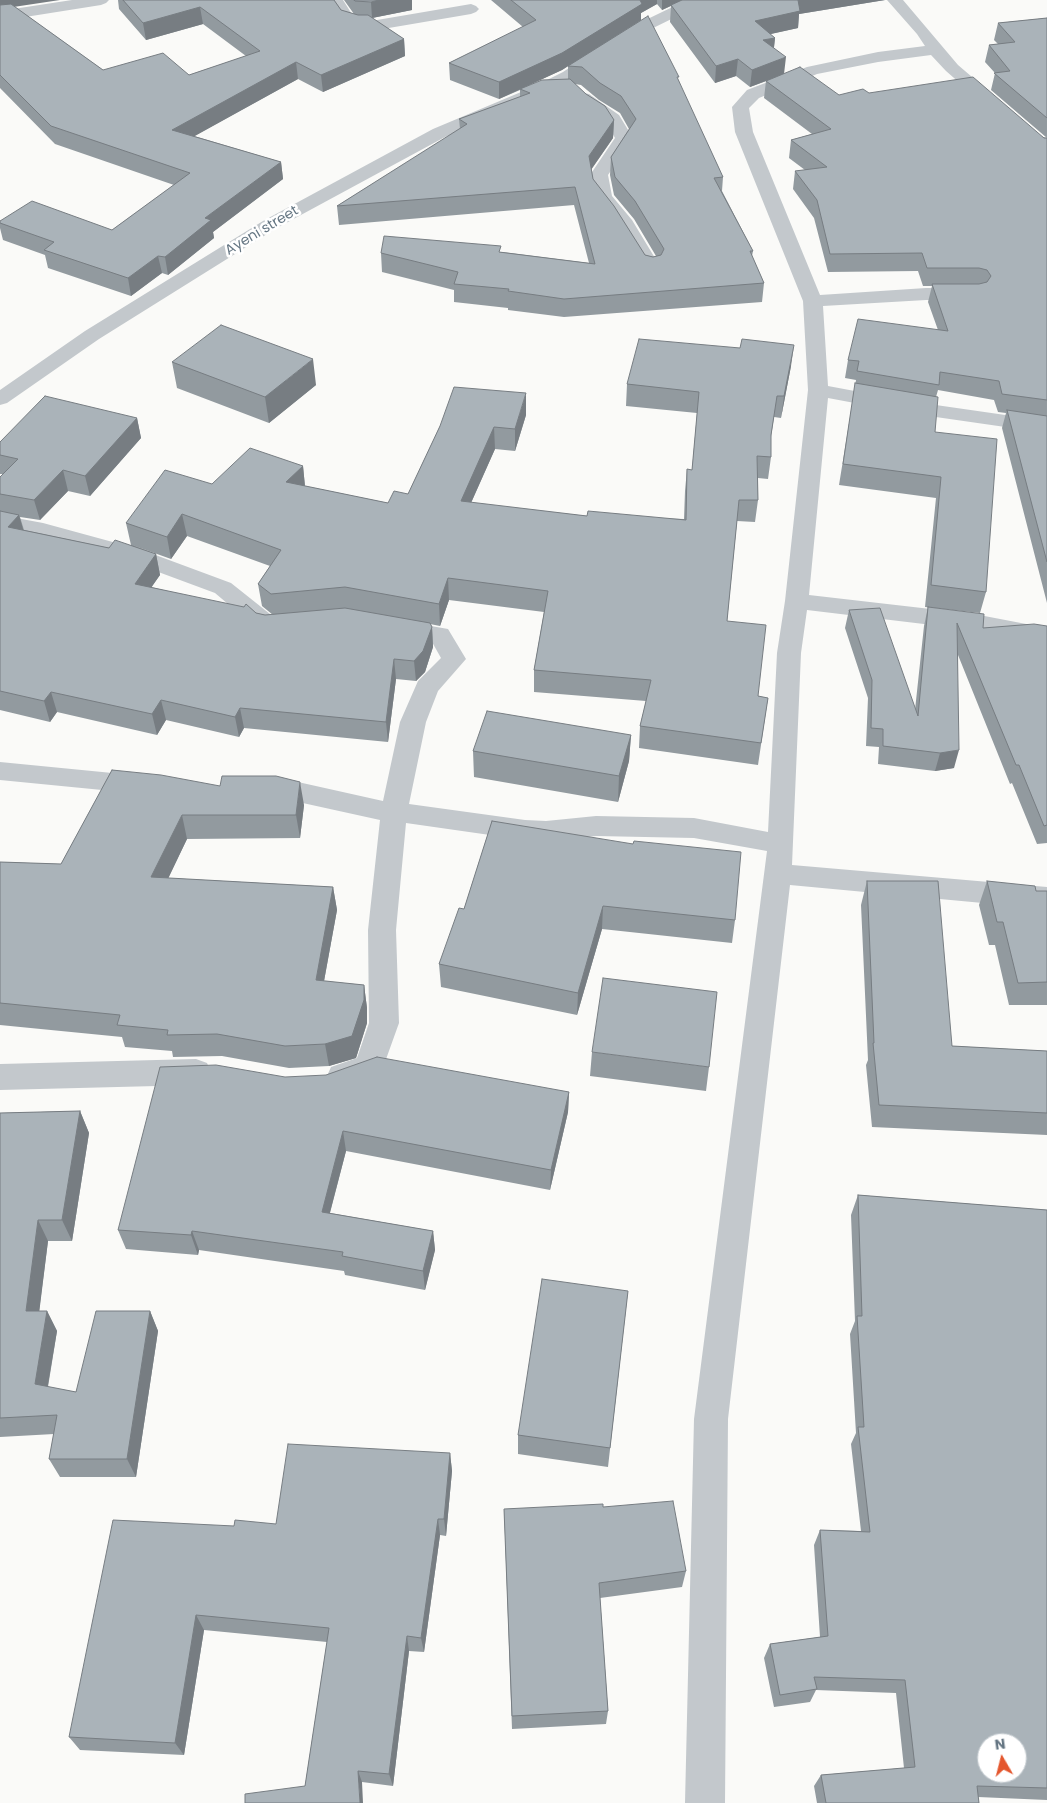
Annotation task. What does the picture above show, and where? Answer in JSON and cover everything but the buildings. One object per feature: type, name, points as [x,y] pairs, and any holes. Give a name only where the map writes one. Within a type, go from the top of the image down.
[{"type":"street","points":[[0,16],[101,0]]},
{"type":"street","points":[[334,0],[349,22],[360,26],[377,25],[471,9]]},
{"type":"street","points":[[539,91],[569,75],[637,30],[700,0]]},
{"type":"street","points":[[895,0],[923,30],[934,50],[952,68],[1047,150]]},
{"type":"street","points":[[705,1803],[711,1418],[778,874],[781,844],[788,653],[797,602],[818,390],[813,301],[744,132],[740,107],[753,94],[813,70],[878,57],[934,50]]},
{"type":"street","points":[[539,91],[574,90],[592,106],[613,119],[624,138],[599,175],[603,197],[623,220],[652,268]]},
{"type":"street","name":"Ayeni street","points":[[0,399],[92,335],[269,225],[439,133],[539,91]]},
{"type":"street","points":[[813,301],[926,294],[975,294]]},
{"type":"street","points":[[818,390],[908,407],[1047,427]]},
{"type":"street","points":[[0,522],[43,530],[134,555],[223,588],[269,626],[298,624]]},
{"type":"street","points":[[797,602],[974,622],[1047,636]]},
{"type":"street","points":[[320,1081],[329,1081],[370,1067],[384,1023],[382,930],[394,812],[413,722],[428,687],[454,659],[440,635],[375,624]]},
{"type":"street","points":[[0,771],[168,787]]},
{"type":"street","points":[[243,788],[280,788],[394,812],[532,830],[596,826],[694,828],[781,844]]},
{"type":"street","points":[[778,874],[1047,898]]},
{"type":"street","points":[[0,1077],[222,1071]]}]
